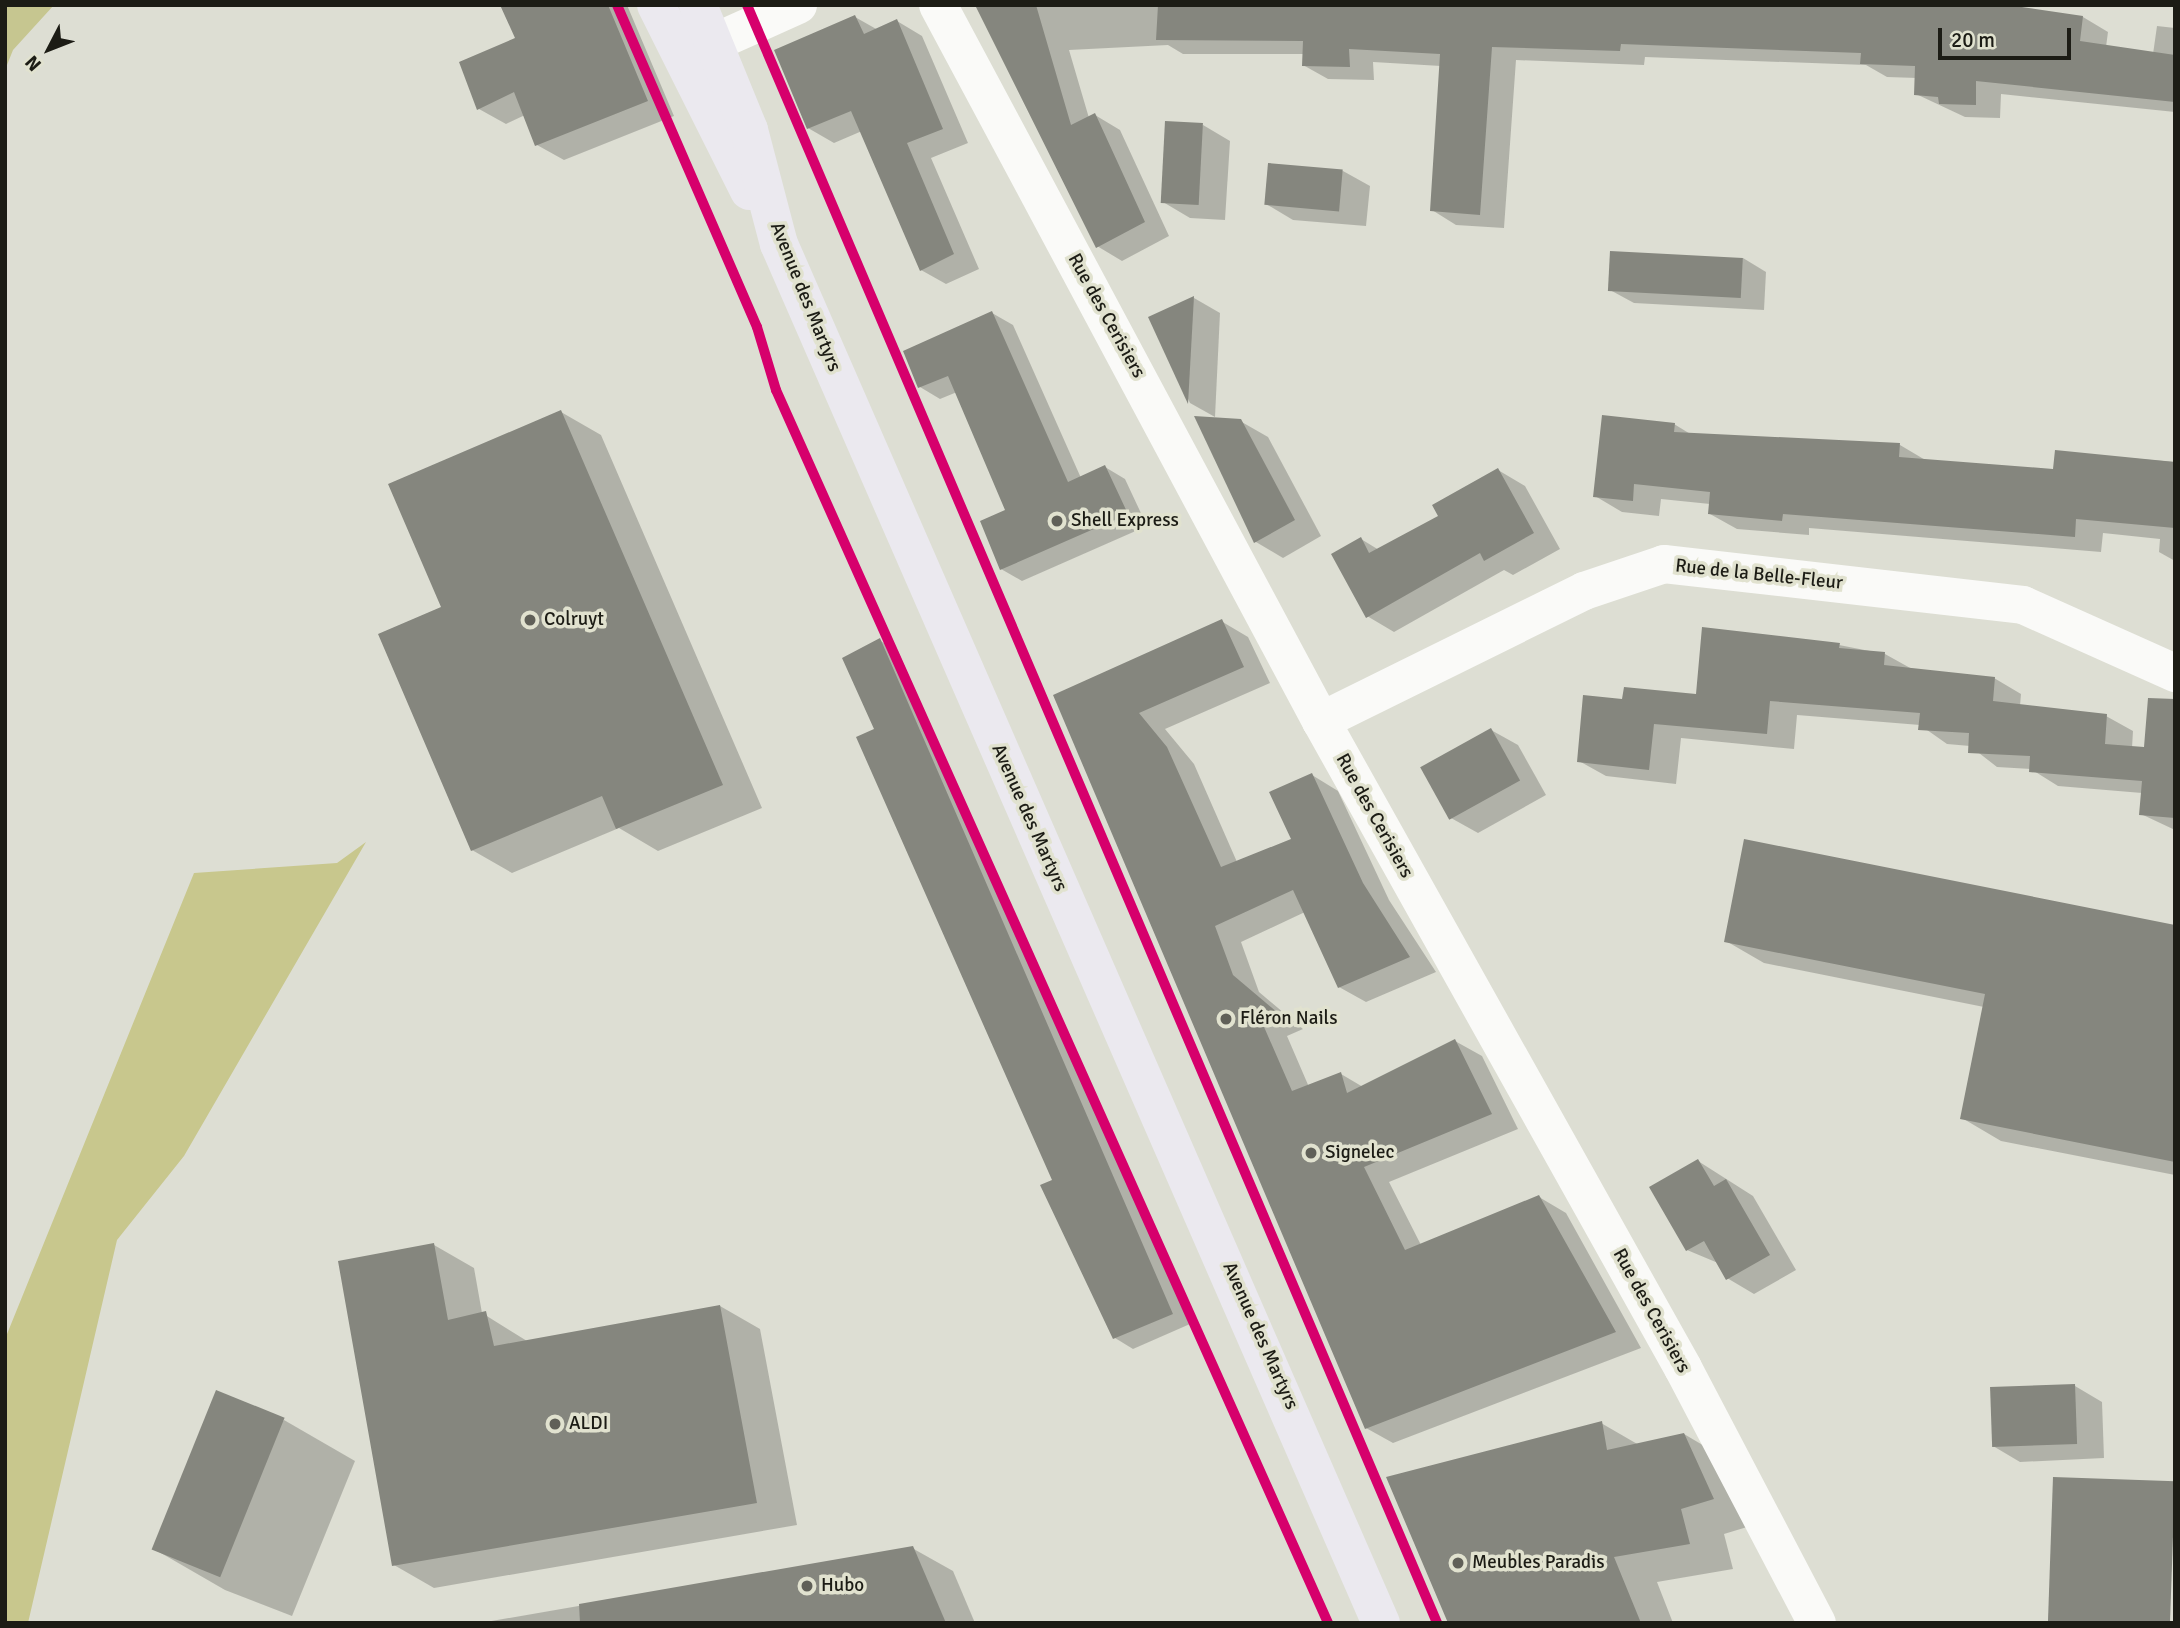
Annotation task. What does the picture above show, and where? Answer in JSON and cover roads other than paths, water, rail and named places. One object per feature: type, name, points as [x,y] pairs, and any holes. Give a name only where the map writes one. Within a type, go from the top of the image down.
[{"type":"main road","name":"Avenue des Martyrs","points":[[656,5],[679,58],[775,239],[1381,1623]]},
{"type":"main road","name":"Avenue des Martyrs","points":[[698,5],[749,130],[775,239]]},
{"type":"street","points":[[679,58],[797,5]]},
{"type":"street","name":"Rue des Cerisiers","points":[[938,5],[1321,721],[1683,1368],[1817,1623]]},
{"type":"street","name":"Rue de la Belle-Fleur","points":[[1321,721],[1584,591],[1664,564],[2023,605],[2175,673]]},
{"type":"place","name":"Shell Express","points":[[1057,521]]},
{"type":"place","name":"Colruyt","points":[[530,620]]},
{"type":"place","name":"Fléron Nails","points":[[1226,1019]]},
{"type":"place","name":"Signelec","points":[[1311,1153]]},
{"type":"place","name":"ALDI","points":[[555,1424]]},
{"type":"place","name":"Meubles Paradis","points":[[1458,1563]]},
{"type":"place","name":"Hubo","points":[[807,1586]]}]
